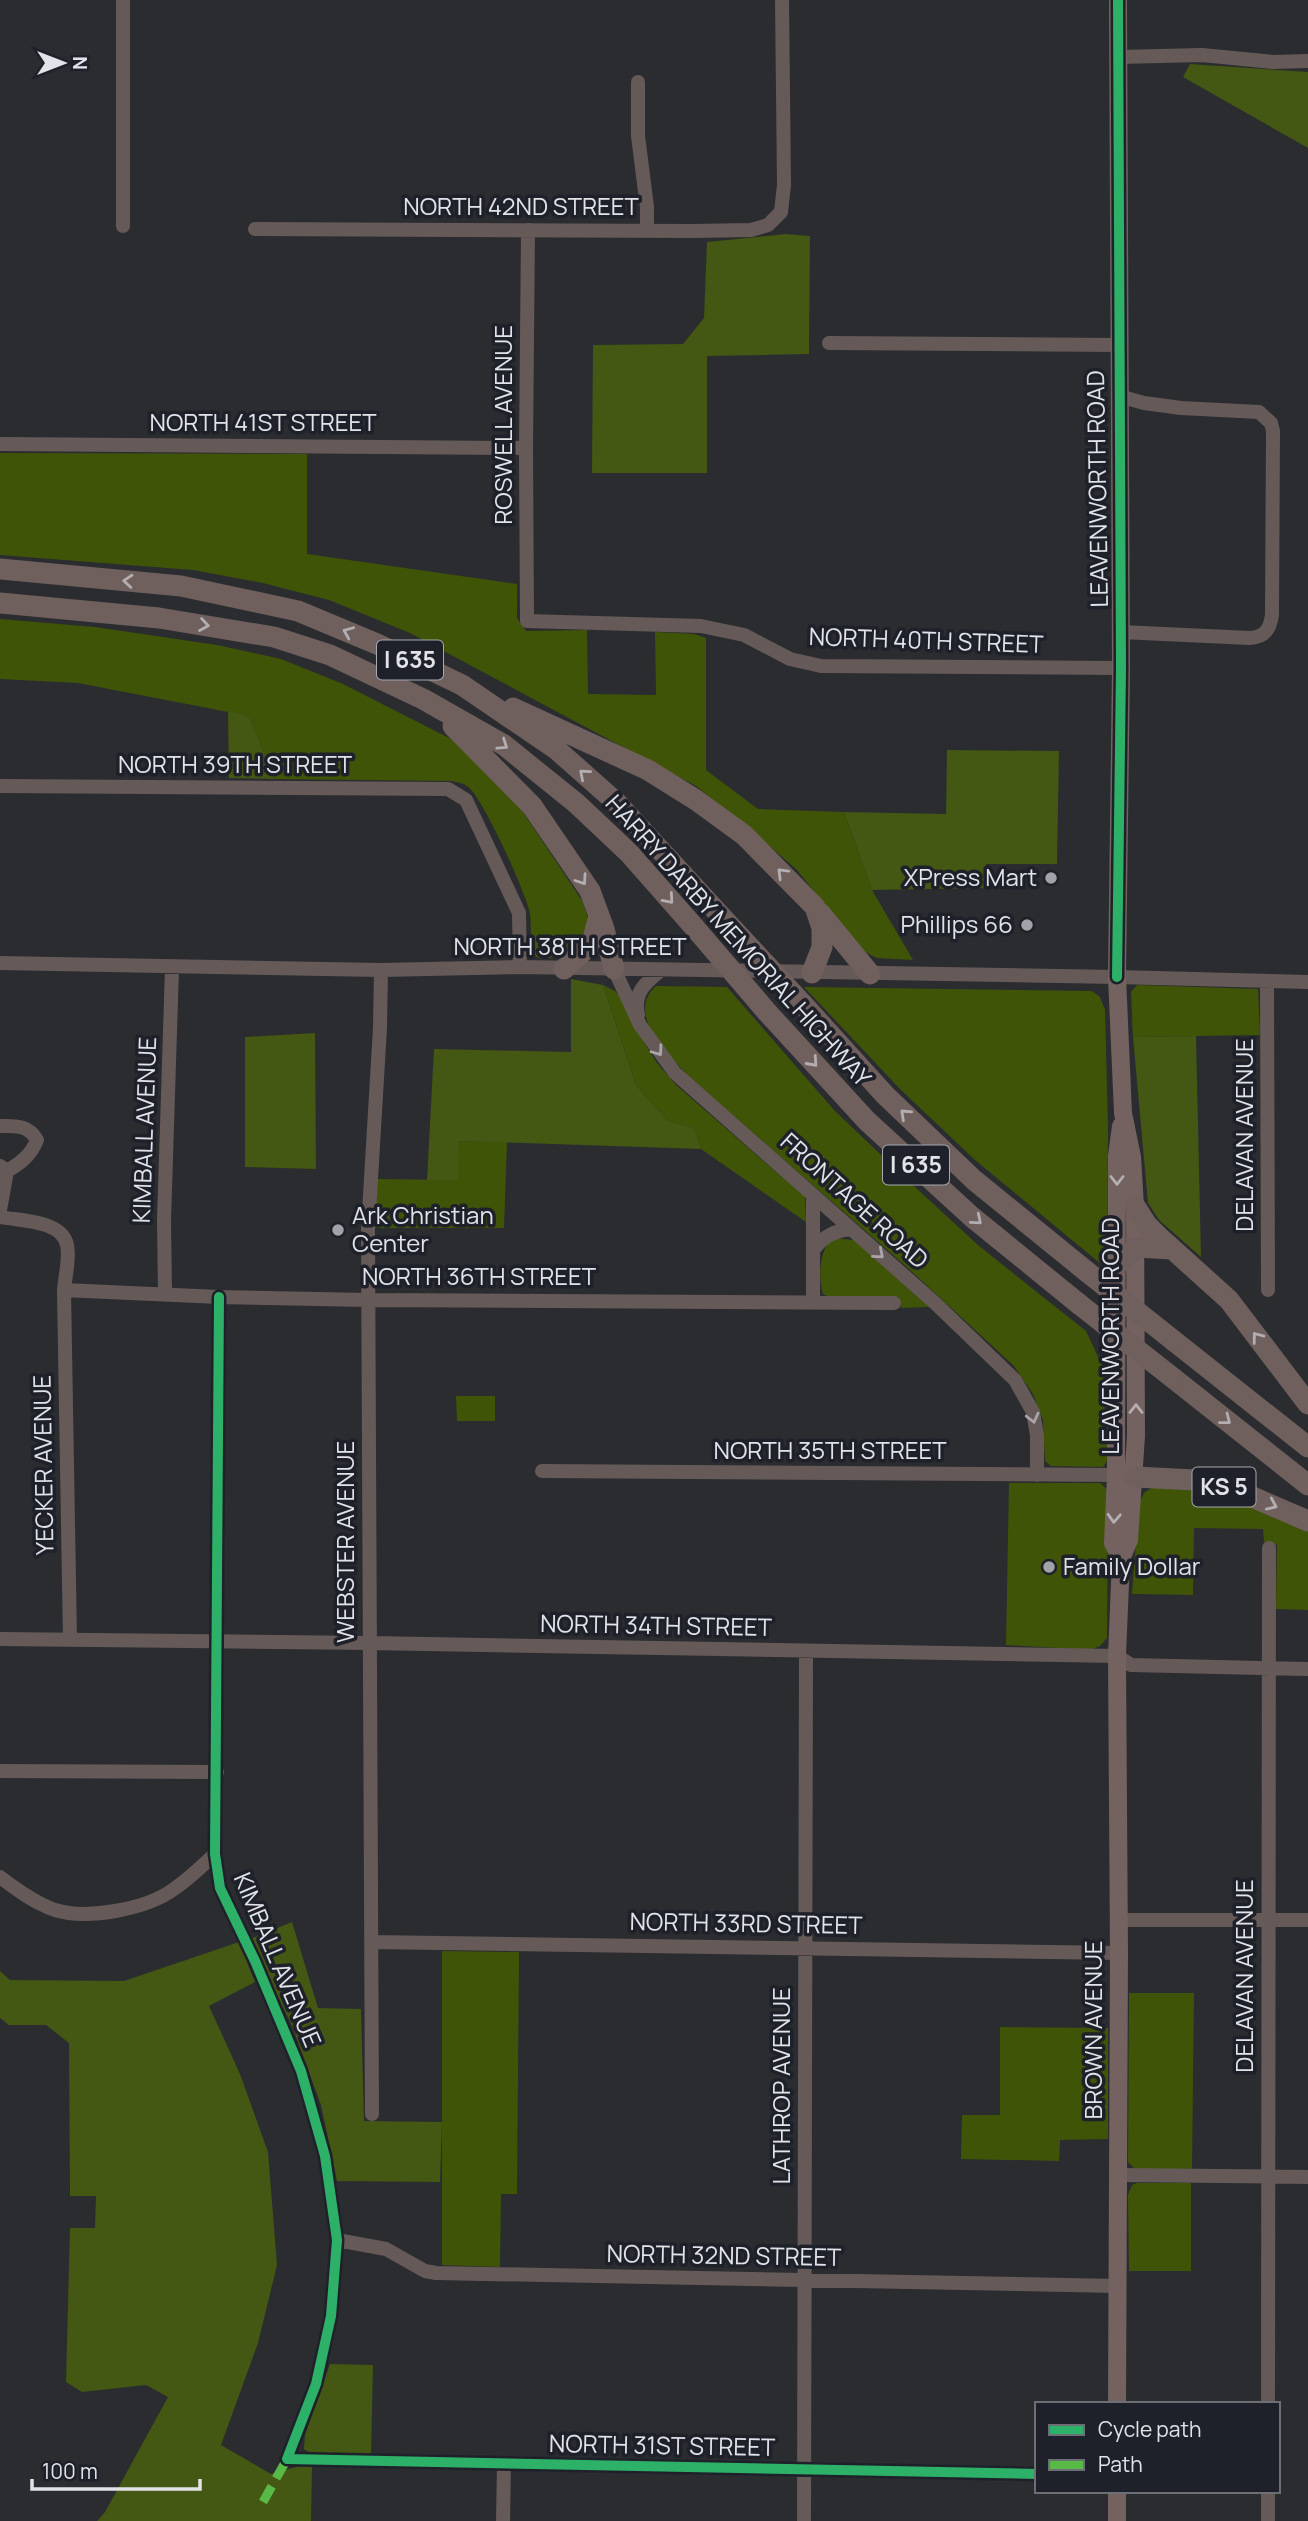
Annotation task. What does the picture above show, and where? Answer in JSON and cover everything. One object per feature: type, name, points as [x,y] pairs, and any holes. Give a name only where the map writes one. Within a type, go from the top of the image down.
[{"type":"highway","name":"HARRY DARBY MEMORIAL HIGHWAY","points":[[0,569],[181,586],[298,611],[377,644],[462,685],[556,749],[617,803],[885,1095],[954,1161],[1086,1271],[1308,1447]]},
{"type":"highway","name":"HARRY DARBY MEMORIAL HIGHWAY","points":[[0,603],[159,618],[274,637],[330,655],[423,699],[504,745],[576,803],[629,853],[767,1012],[867,1121],[972,1217],[1308,1485]]},
{"type":"highway","points":[[462,685],[648,770],[696,800],[744,835],[816,908],[870,974]]},
{"type":"highway","points":[[423,699],[469,740],[532,806],[590,891],[614,970]]},
{"type":"highway","points":[[812,973],[822,947],[822,928],[816,908]]},
{"type":"highway","points":[[564,969],[592,943],[599,916]]},
{"type":"highway","points":[[1135,1206],[1147,1225],[1229,1300],[1308,1404]]},
{"type":"highway","points":[[1116,1266],[1136,1247],[1172,1249]]},
{"type":"highway","name":"KS 5","points":[[1126,1476],[1195,1480],[1236,1490],[1308,1521]]},
{"type":"main road","name":"LEAVENWORTH ROAD","points":[[1118,0],[1121,668],[1117,977],[1123,1113],[1132,1157],[1136,1247],[1126,1476]]},
{"type":"main road","name":"LEAVENWORTH ROAD","points":[[1117,1656],[1121,1559],[1129,1540],[1116,1266],[1117,1156],[1123,1113]]},
{"type":"main road","name":"BROWN AVENUE","points":[[1117,1656],[1118,2402]]},
{"type":"main road","points":[[1117,2493],[1117,2521]]},
{"type":"street","points":[[123,0],[123,226]]},
{"type":"street","name":"NORTH 42ND STREET","points":[[255,229],[646,231],[751,230],[768,225],[781,212],[784,185],[782,0]]},
{"type":"street","points":[[1118,57],[1202,55],[1273,62],[1308,61]]},
{"type":"street","points":[[638,82],[638,136],[647,207],[646,231]]},
{"type":"street","name":"ROSWELL AVENUE","points":[[527,621],[528,230]]},
{"type":"street","points":[[829,343],[1118,345]]},
{"type":"street","points":[[1119,396],[1144,403],[1181,408],[1259,412],[1268,418],[1273,431],[1272,615],[1266,632],[1258,638],[1250,639],[1121,632]]},
{"type":"street","name":"NORTH 41ST STREET","points":[[0,444],[526,448]]},
{"type":"street","name":"NORTH 40TH STREET","points":[[527,621],[701,626],[744,635],[790,659],[821,666],[1121,668]]},
{"type":"street","name":"NORTH 39TH STREET","points":[[0,786],[448,789],[466,800],[519,913],[520,967]]},
{"type":"street","name":"NORTH 38TH STREET","points":[[0,963],[381,970],[520,967],[1308,982]]},
{"type":"street","name":"KIMBALL AVENUE","points":[[165,1293],[164,1221],[172,968]]},
{"type":"street","name":"WEBSTER AVENUE","points":[[372,2114],[368,1300],[370,1167],[377,1093],[381,970]]},
{"type":"street","name":"FRONTAGE ROAD","points":[[614,970],[640,1025],[675,1073],[935,1303],[1016,1380],[1033,1412],[1037,1435],[1037,1475]]},
{"type":"street","points":[[640,1025],[636,1007],[638,995],[643,985],[661,970]]},
{"type":"street","name":"DELAVAN AVENUE","points":[[1267,981],[1268,1290]]},
{"type":"street","points":[[0,1126],[20,1126],[31,1130],[37,1140],[28,1156],[3,1169],[0,1210]]},
{"type":"street","points":[[813,1195],[813,1301]]},
{"type":"street","name":"YECKER AVENUE","points":[[0,1217],[51,1226],[62,1234],[68,1246],[64,1290],[70,1640]]},
{"type":"street","points":[[814,1249],[822,1239],[831,1234],[851,1229]]},
{"type":"street","name":"NORTH 36TH STREET","points":[[64,1290],[368,1300],[894,1303]]},
{"type":"street","name":"KIMBALL AVENUE","points":[[219,1297],[215,1854],[220,1888],[301,2071],[325,2156],[337,2240],[331,2316],[316,2384],[287,2459]]},
{"type":"street","name":"NORTH 35TH STREET","points":[[542,1471],[1126,1476]]},
{"type":"street","name":"DELAVAN AVENUE","points":[[1268,2402],[1269,1548]]},
{"type":"street","name":"NORTH 34TH STREET","points":[[0,1639],[1117,1656],[1131,1665],[1308,1669]]},
{"type":"street","name":"LATHROP AVENUE","points":[[804,2521],[806,1652]]},
{"type":"street","points":[[0,1771],[217,1772]]},
{"type":"street","points":[[0,1877],[29,1898],[57,1911],[83,1913],[128,1909],[173,1891],[215,1854]]},
{"type":"street","points":[[1119,1920],[1308,1920]]},
{"type":"street","name":"NORTH 33RD STREET","points":[[372,1942],[1119,1953]]},
{"type":"street","points":[[1118,2175],[1308,2177]]},
{"type":"street","name":"NORTH 32ND STREET","points":[[337,2240],[386,2249],[425,2271],[436,2273],[1118,2286]]},
{"type":"street","name":"NORTH 31ST STREET","points":[[287,2459],[1035,2474]]},
{"type":"street","points":[[503,2521],[504,2463]]},
{"type":"street","points":[[1268,2493],[1268,2521]]},
{"type":"green space","points":[[1190,64],[1308,72],[1308,148],[1183,77]]},
{"type":"green space","points":[[786,234],[810,236],[809,354],[707,356],[707,473],[592,473],[593,345],[683,344],[704,318],[707,242]]},
{"type":"green space","points":[[0,453],[307,454],[307,554],[517,584],[517,618],[526,631],[587,630],[588,694],[656,695],[655,632],[694,634],[706,638],[706,770],[758,809],[844,812],[872,890],[913,960],[877,958],[861,950],[797,870],[696,786],[410,633],[329,600],[263,583],[193,570],[0,555]]},
{"type":"green space","points":[[0,619],[95,627],[217,645],[281,659],[343,684],[453,740],[521,809],[583,902],[588,919],[588,929],[584,937],[579,945],[563,955],[536,957],[530,914],[521,887],[493,825],[474,793],[465,785],[451,781],[275,779],[249,716],[78,683],[0,679]]},
{"type":"green space","points":[[228,711],[249,716],[275,779],[229,778]]},
{"type":"green space","points":[[947,750],[1059,751],[1057,864],[986,864],[986,888],[872,890],[844,812],[946,814]]},
{"type":"green space","points":[[571,979],[603,985],[636,1085],[668,1121],[695,1128],[701,1149],[459,1141],[458,1180],[427,1180],[434,1049],[571,1052]]},
{"type":"green space","points":[[603,985],[622,998],[636,1030],[657,1063],[676,1085],[805,1197],[806,1222],[701,1149],[695,1128],[668,1121],[636,1085]]},
{"type":"green space","points":[[1137,985],[1258,989],[1260,1035],[1133,1037],[1131,992]]},
{"type":"green space","points":[[656,986],[727,987],[835,1111],[979,1246],[1086,1331],[1108,1378],[1108,1460],[1103,1467],[1051,1466],[1045,1461],[1043,1420],[1033,1394],[1014,1366],[909,1269],[690,1078],[662,1046],[647,1022],[647,997]]},
{"type":"green space","points":[[804,987],[1092,991],[1100,997],[1105,1010],[1107,1269],[975,1160],[901,1090]]},
{"type":"green space","points":[[315,1033],[316,1169],[245,1167],[245,1037]]},
{"type":"green space","points":[[1196,1036],[1201,1257],[1159,1220],[1148,1203],[1133,1037]]},
{"type":"green space","points":[[458,1141],[507,1142],[504,1228],[375,1228],[375,1179],[458,1180]]},
{"type":"green space","points":[[833,1238],[854,1240],[929,1307],[901,1308],[899,1297],[829,1297],[823,1294],[820,1279],[822,1256]]},
{"type":"green space","points":[[456,1396],[495,1396],[495,1421],[457,1421]]},
{"type":"green space","points":[[1009,1483],[1100,1483],[1108,1490],[1107,1638],[1100,1646],[1090,1650],[1006,1645]]},
{"type":"green space","points":[[1158,1484],[1195,1485],[1308,1528],[1308,1610],[1276,1609],[1277,1545],[1264,1542],[1263,1529],[1194,1528],[1193,1595],[1132,1594],[1139,1502],[1145,1492]]},
{"type":"green space","points":[[292,1922],[318,2008],[361,2009],[364,2121],[442,2122],[440,2182],[337,2181],[321,2105],[292,2026],[250,1939]]},
{"type":"green space","points":[[239,1942],[255,1982],[209,2006],[240,2074],[268,2152],[277,2265],[258,2343],[221,2445],[271,2474],[312,2466],[311,2521],[97,2521],[105,2512],[168,2397],[146,2385],[82,2392],[66,2382],[70,2228],[95,2228],[96,2196],[70,2196],[69,2043],[46,2025],[9,2025],[0,2018],[0,1971],[10,1980],[124,1981]]},
{"type":"green space","points":[[442,1951],[519,1952],[517,2194],[501,2194],[500,2267],[442,2265]]},
{"type":"green space","points":[[1129,1993],[1194,1993],[1192,2169],[1135,2169],[1128,2162]]},
{"type":"green space","points":[[1000,2027],[1108,2028],[1108,2139],[1060,2140],[1059,2161],[961,2159],[962,2115],[1000,2115]]},
{"type":"green space","points":[[1191,2183],[1191,2271],[1129,2271],[1128,2195],[1132,2185]]},
{"type":"green space","points":[[330,2364],[373,2365],[371,2455],[312,2454],[304,2449],[305,2435]]},
{"type":"marked path","points":[[263,2502],[287,2459]]},
{"type":"cycle path","points":[[1117,977],[1121,668],[1118,0]]},
{"type":"cycle path","points":[[219,1297],[215,1854],[220,1888],[255,1961],[301,2071],[325,2156],[337,2240],[331,2316],[316,2384],[287,2459],[1035,2474]]},
{"type":"place","name":"XPress Mart","points":[[1051,878]]},
{"type":"place","name":"Phillips 66","points":[[1027,925]]},
{"type":"place","name":"Ark Christian Center","points":[[338,1230]]},
{"type":"place","name":"Family Dollar","points":[[1049,1567]]}]
